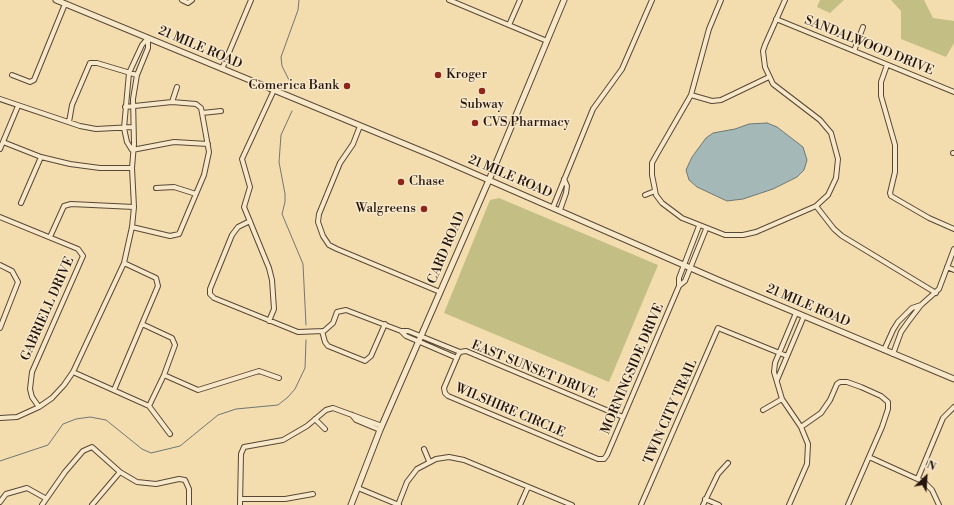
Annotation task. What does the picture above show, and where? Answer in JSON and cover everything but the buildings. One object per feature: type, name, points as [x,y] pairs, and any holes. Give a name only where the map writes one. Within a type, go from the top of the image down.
[{"type":"street","name":"21 MILE ROAD","points":[[56,0],[68,3],[148,38],[553,207],[690,268],[954,379]]},
{"type":"street","points":[[182,0],[188,3],[191,0]]},
{"type":"street","points":[[222,69],[251,0]]},
{"type":"street","points":[[449,0],[547,41]]},
{"type":"street","points":[[509,25],[520,0]]},
{"type":"street","name":"CARD ROAD","points":[[351,505],[381,428],[489,180],[564,0]]},
{"type":"street","points":[[553,207],[594,109],[622,69],[652,0]]},
{"type":"street","points":[[721,0],[709,28],[691,95],[652,163],[652,175],[654,191],[662,203],[670,210],[698,226],[724,235],[742,235],[756,232],[816,206],[828,195],[837,173],[838,154],[831,133],[820,120],[773,84],[768,77],[763,51],[785,0]]},
{"type":"street","points":[[12,75],[30,82],[34,80],[68,3]]},
{"type":"street","name":"SANDALWOOD DRIVE","points":[[776,19],[954,92]]},
{"type":"street","points":[[854,51],[863,27]]},
{"type":"street","points":[[132,150],[127,142],[124,128],[125,107],[130,73],[142,45],[148,38]]},
{"type":"street","points":[[0,418],[17,417],[39,407],[57,392],[73,372],[124,263],[132,227],[134,207],[132,150],[134,144],[132,106],[137,75],[148,48],[148,38]]},
{"type":"street","points":[[68,122],[74,99],[90,63],[97,63],[137,75]]},
{"type":"street","points":[[888,65],[881,82],[881,90],[882,102],[895,145],[895,172],[890,193],[891,196],[929,218],[954,229]]},
{"type":"street","points":[[691,95],[712,101],[721,100],[768,77]]},
{"type":"street","points":[[172,102],[177,87]]},
{"type":"street","points":[[269,321],[274,309],[272,280],[244,207],[250,187],[250,181],[242,159],[274,90]]},
{"type":"street","points":[[0,99],[68,122],[96,129],[133,127]]},
{"type":"street","points":[[125,107],[172,102],[192,103],[201,108],[209,152],[207,165],[196,194],[181,231],[176,236],[170,236],[132,227]]},
{"type":"street","points":[[0,149],[18,106]]},
{"type":"street","points":[[202,113],[221,111]]},
{"type":"street","points":[[360,126],[353,144],[340,163],[318,216],[319,225],[326,240],[337,249],[440,292]]},
{"type":"street","points":[[3,142],[41,157],[84,166],[132,168]]},
{"type":"street","points":[[132,150],[174,142],[208,144]]},
{"type":"street","points":[[21,203],[41,157]]},
{"type":"street","points":[[560,210],[567,186],[564,179]]},
{"type":"street","points":[[156,188],[174,187],[196,194]]},
{"type":"street","points":[[645,194],[654,191]]},
{"type":"street","points":[[0,217],[50,237],[62,208],[68,205],[134,207]]},
{"type":"street","points":[[816,206],[834,229],[842,236],[936,293]]},
{"type":"street","points":[[250,221],[238,227],[233,233],[210,292],[214,298],[298,332],[322,331],[333,323],[337,312],[340,310],[346,310],[401,331]]},
{"type":"street","name":"MORNINGSIDE DRIVE","points":[[679,286],[678,280],[683,264],[698,226]]},
{"type":"street","name":"MORNINGSIDE DRIVE","points":[[604,459],[607,456],[679,286],[685,281],[706,229]]},
{"type":"street","name":"GABRIELL DRIVE","points":[[39,407],[32,397],[30,389],[32,372],[51,326],[83,259],[83,256],[78,249],[50,237]]},
{"type":"street","points":[[893,354],[901,332],[908,322],[921,306],[939,289],[954,249]]},
{"type":"street","points":[[114,390],[157,291],[158,283],[156,278],[124,263]]},
{"type":"street","points":[[0,265],[12,271],[18,282],[0,328]]},
{"type":"street","points":[[947,267],[954,270]]},
{"type":"street","points":[[884,350],[892,330],[902,317],[912,308],[921,306]]},
{"type":"street","points":[[790,505],[808,459],[808,444],[802,427],[782,399],[774,372],[779,352],[796,313]]},
{"type":"street","points":[[777,380],[804,316]]},
{"type":"street","points":[[902,317],[908,322]]},
{"type":"street","points":[[142,324],[172,338],[175,346],[164,375],[149,406]]},
{"type":"street","points":[[322,331],[325,342],[328,346],[365,361],[371,356],[384,324]]},
{"type":"street","name":"TWIN CITY TRAIL","points":[[641,505],[718,328],[779,352]]},
{"type":"street","name":"EAST SUNSET DRIVE","points":[[401,331],[419,342],[457,358],[460,352]]},
{"type":"street","name":"EAST SUNSET DRIVE","points":[[401,331],[408,331],[460,352],[468,352],[623,417]]},
{"type":"street","points":[[787,335],[794,338]]},
{"type":"street","points":[[779,352],[787,356]]},
{"type":"street","name":"WILSHIRE CIRCLE","points":[[457,358],[444,388],[446,395],[598,459],[604,459]]},
{"type":"street","points":[[164,375],[198,390],[259,371],[279,378]]},
{"type":"street","points":[[73,372],[149,406],[170,434]]},
{"type":"street","points":[[802,427],[821,413],[830,400],[837,384],[843,381],[876,393],[888,402],[888,409],[848,505]]},
{"type":"street","points":[[763,410],[782,399]]},
{"type":"street","points":[[918,478],[943,418],[954,407]]},
{"type":"street","points":[[240,505],[241,454],[244,447],[283,440],[316,419],[326,410],[333,408],[352,414],[381,428]]},
{"type":"street","points":[[316,419],[324,429]]},
{"type":"street","points":[[42,505],[45,498],[65,472],[88,447],[95,448],[120,472],[137,482],[156,484],[182,479],[188,483],[189,505]]},
{"type":"street","points":[[424,449],[429,461]]},
{"type":"street","points":[[358,488],[398,505],[411,476],[422,465],[429,461],[449,457],[464,460],[572,505]]},
{"type":"street","points":[[869,457],[918,478],[929,486],[939,505]]},
{"type":"street","points":[[703,505],[718,474],[728,463]]},
{"type":"street","points":[[92,505],[120,472]]},
{"type":"street","points":[[520,505],[528,487]]},
{"type":"street","points":[[0,502],[6,494],[27,488],[45,498]]},
{"type":"street","points":[[240,499],[284,499],[313,494]]},
{"type":"street","points":[[706,498],[719,505]]},
{"type":"shaded area","points":[[820,0],[844,0],[830,13],[817,7]]},
{"type":"shaded area","points":[[891,0],[924,0],[933,18],[954,21],[954,43],[946,57],[901,39],[901,11]]},
{"type":"shaded area","points":[[767,123],[777,127],[803,147],[807,160],[804,170],[797,177],[773,189],[743,199],[727,201],[697,187],[689,180],[686,170],[692,157],[706,138],[713,133],[735,129],[749,124]]},
{"type":"shaded area","points":[[499,198],[658,265],[609,382],[444,313],[490,200]]},
{"type":"waterway","points":[[289,80],[282,66],[281,57],[298,10],[299,0]]},
{"type":"waterway","points":[[292,111],[281,135],[279,162],[285,194],[282,214],[303,264],[306,325]]},
{"type":"waterway","points":[[0,461],[48,445],[63,424],[76,419],[90,417],[106,420],[142,449],[151,453],[180,446],[218,415],[236,409],[278,405],[288,397],[295,389],[305,368],[306,340]]},
{"type":"place","name":"Kroger","points":[[438,75]]},
{"type":"place","name":"Comerica Bank","points":[[347,86]]},
{"type":"place","name":"Subway","points":[[482,91]]},
{"type":"place","name":"CVS Pharmacy","points":[[475,123]]},
{"type":"place","name":"Chase","points":[[401,182]]},
{"type":"place","name":"Walgreens","points":[[424,209]]}]
